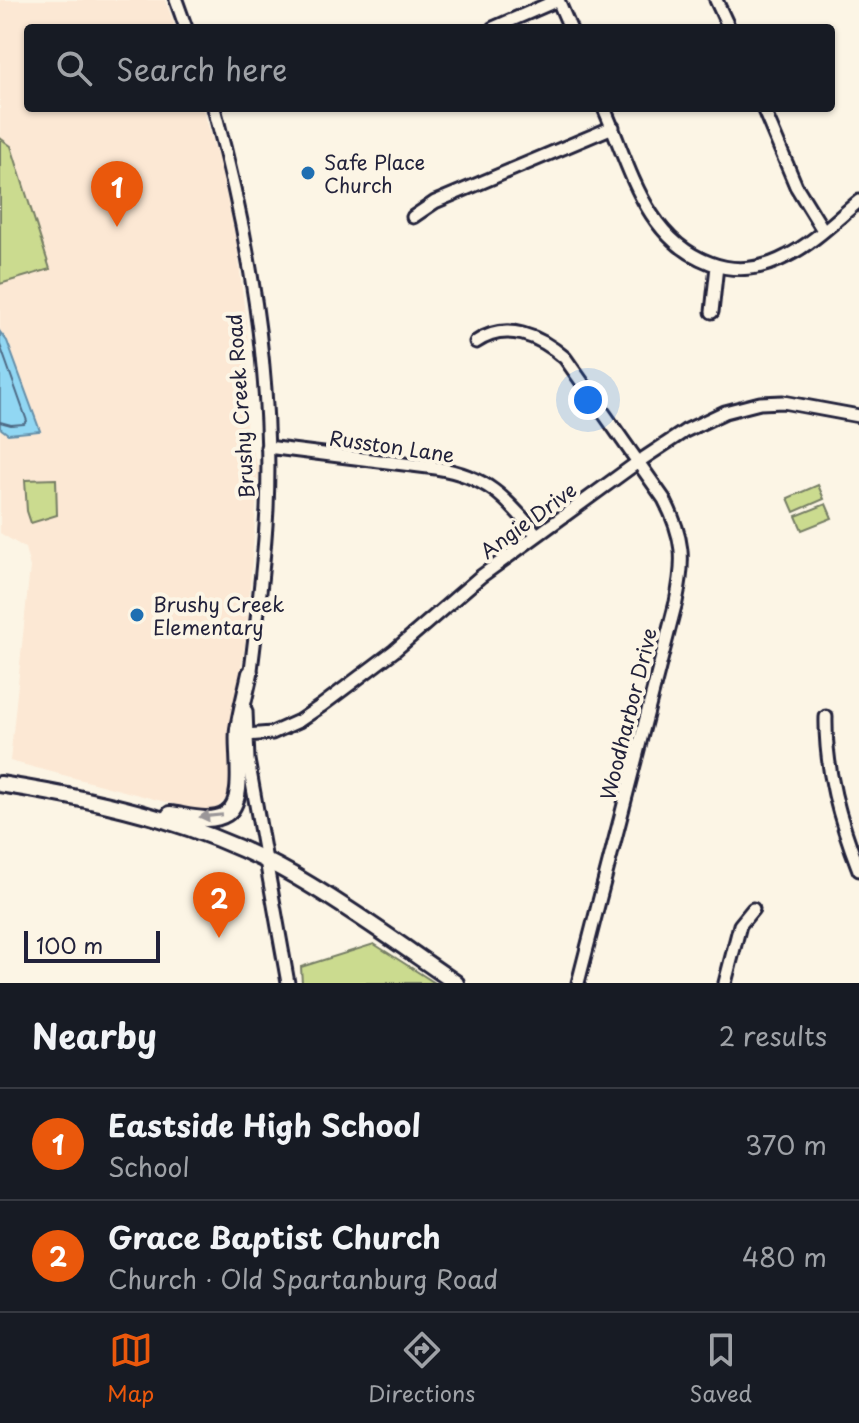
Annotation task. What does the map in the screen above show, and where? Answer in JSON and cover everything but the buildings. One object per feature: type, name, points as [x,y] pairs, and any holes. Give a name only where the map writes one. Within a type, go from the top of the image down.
[{"type":"main road","points":[[139,811],[214,819],[230,812],[234,807],[238,785],[238,731],[250,673]]},
{"type":"main road","points":[[0,784],[97,800],[139,811],[180,824],[268,862],[310,884],[456,983]]},
{"type":"street","points":[[176,0],[185,24]]},
{"type":"street","points":[[502,24],[558,0],[568,24]]},
{"type":"street","points":[[716,0],[727,24]]},
{"type":"street","name":"Brushy Creek Road","points":[[215,112],[239,207],[250,267],[261,361],[267,447],[267,508],[246,735],[249,769],[288,983]]},
{"type":"street","points":[[606,112],[639,190],[660,230],[689,255],[717,266],[743,269],[771,263],[801,248],[859,201]]},
{"type":"street","points":[[765,112],[787,167],[823,230]]},
{"type":"street","points":[[413,217],[435,202],[613,127]]},
{"type":"street","points":[[712,312],[717,266]]},
{"type":"street","name":"Woodharbor Drive","points":[[476,342],[494,333],[517,332],[555,349],[569,362],[664,499],[682,548],[682,573],[578,983]]},
{"type":"street","name":"Angie Drive","points":[[246,735],[272,733],[299,721],[321,706],[394,651],[480,577],[638,462],[704,421],[760,403],[783,402],[859,416]]},
{"type":"street","name":"Russton Lane","points":[[267,447],[461,473],[482,481],[500,494],[537,535]]},
{"type":"street","points":[[826,717],[825,745],[835,797],[859,870]]},
{"type":"street","points":[[725,983],[740,925],[753,909]]},
{"type":"shaded area","points":[[0,0],[165,0],[174,24],[24,24],[24,112],[204,112],[220,165],[237,244],[248,341],[246,431],[259,470],[246,638],[233,716],[234,790],[211,814],[10,761],[30,567],[25,548],[0,533]]},
{"type":"green space","points":[[0,138],[11,146],[50,269],[0,284]]},
{"type":"green space","points":[[56,479],[57,515],[31,523],[25,480]]},
{"type":"green space","points":[[818,485],[824,499],[794,512],[788,498]]},
{"type":"green space","points":[[826,504],[832,518],[802,530],[796,516]]},
{"type":"green space","points":[[374,944],[435,983],[302,983],[301,967]]},
{"type":"water","points":[[0,332],[7,341],[40,431],[8,434],[0,428]]},
{"type":"place","name":"Safe Place Church","points":[[308,173]]},
{"type":"place","name":"Eastside High School","points":[[117,227]]},
{"type":"place","name":"Brushy Creek Elementary","points":[[137,615]]},
{"type":"place","name":"Grace Baptist Church","points":[[219,938]]}]
